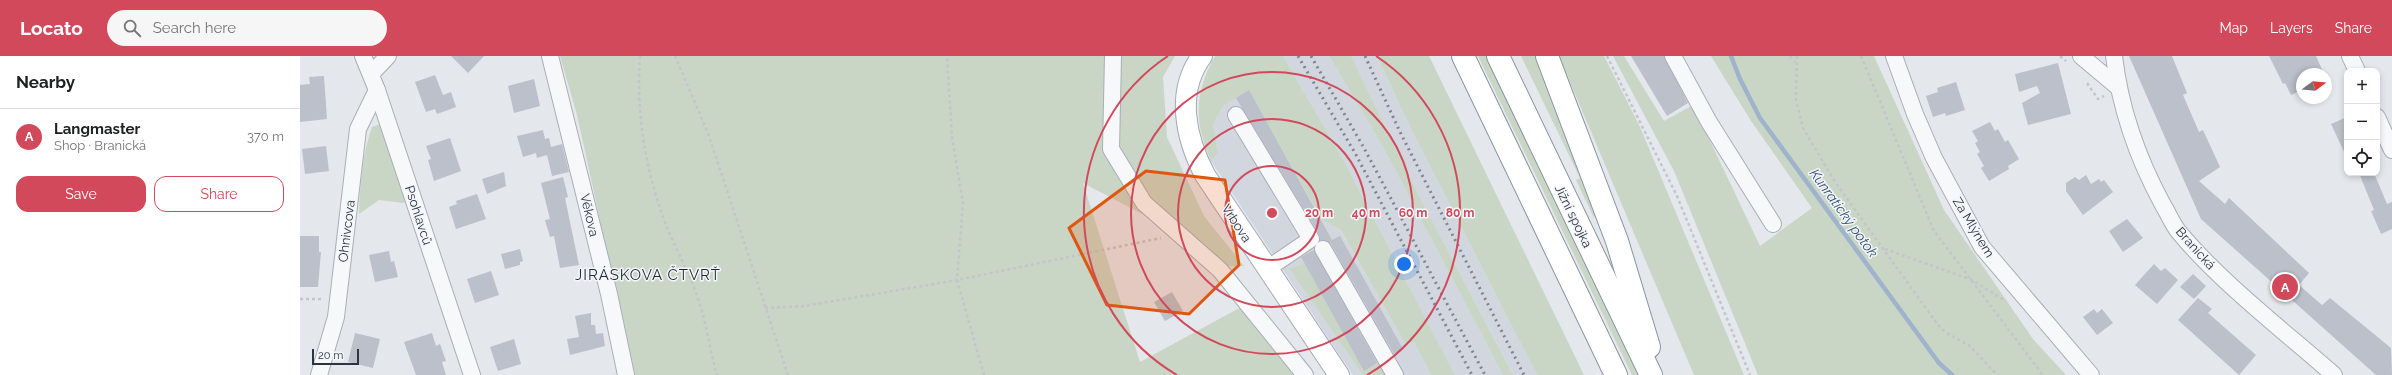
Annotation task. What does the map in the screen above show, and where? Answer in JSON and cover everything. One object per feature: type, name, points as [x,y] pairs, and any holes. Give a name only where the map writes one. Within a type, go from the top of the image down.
[{"type":"highway","points":[[1463,56],[1616,375]]},
{"type":"highway","name":"Jižní spojka","points":[[1498,56],[1651,375]]},
{"type":"highway","points":[[1547,56],[1625,262],[1658,375]]},
{"type":"main road","name":"Vrbova","points":[[1202,56],[1188,84],[1186,112],[1188,136],[1193,153],[1204,175],[1339,375]]},
{"type":"street","name":"Psohlavců","points":[[363,56],[377,90],[472,375]]},
{"type":"street","points":[[371,74],[388,56]]},
{"type":"street","name":"Věkova","points":[[550,56],[609,294],[626,375]]},
{"type":"street","points":[[1113,56],[1110,149],[1144,203],[1220,270],[1305,375]]},
{"type":"street","points":[[1673,56],[1709,122],[1773,224]]},
{"type":"street","name":"Za Mlýnem","points":[[1894,56],[1915,114],[1934,158],[1982,247],[2091,375]]},
{"type":"street","points":[[2081,56],[2118,87]]},
{"type":"street","name":"Branická","points":[[2114,56],[2118,87],[2128,122],[2155,190],[2177,230],[2234,287],[2334,375]]},
{"type":"street","points":[[2350,56],[2355,68]]},
{"type":"street","name":"Ohnivcova","points":[[319,375],[336,317],[358,129],[377,90]]},
{"type":"street","points":[[1236,115],[1311,239],[1268,269]]},
{"type":"street","points":[[2380,124],[2392,150]]},
{"type":"street","points":[[1324,249],[1395,375]]},
{"type":"path","points":[[640,56],[638,88],[646,160],[664,221],[695,290],[707,325],[717,375]]},
{"type":"path","points":[[675,56],[708,133],[788,375]]},
{"type":"path","points":[[946,56],[952,137],[963,203],[957,280],[984,375]]},
{"type":"path","points":[[1607,56],[1676,196],[1750,375]]},
{"type":"path","points":[[1790,56],[1795,63]]},
{"type":"path","points":[[1797,56],[1795,63],[1796,100],[1803,128],[1835,182],[1938,325],[1945,332],[1970,346],[1997,375]]},
{"type":"path","points":[[1861,56],[1934,231],[2043,375]]},
{"type":"path","points":[[765,308],[804,306],[957,280],[1179,234]]},
{"type":"path","points":[[1884,249],[1970,279],[2016,307],[2024,298]]},
{"type":"path","points":[[300,299],[319,299]]},
{"type":"highlighted area","points":[[1146,171],[1225,180],[1239,265],[1189,314],[1107,305],[1069,228]]},
{"type":"shaded area","points":[[1283,56],[1329,56],[1382,145],[1503,375],[1455,375],[1343,159]]},
{"type":"shaded area","points":[[1351,56],[1377,56],[1410,127],[1537,375],[1513,375],[1418,194]]},
{"type":"shaded area","points":[[1249,90],[1322,220],[1339,228],[1406,345],[1414,342],[1431,375],[1353,375],[1211,161],[1218,153],[1213,124],[1224,105]]},
{"type":"green space","points":[[560,56],[1175,56],[1163,77],[1167,137],[1204,216],[1244,266],[1208,267],[1146,216],[1083,183],[1140,362],[1243,306],[1295,375],[634,375],[577,115]]},
{"type":"green space","points":[[1215,56],[1283,56],[1343,159],[1455,375],[1431,375],[1414,342],[1406,345],[1340,229],[1322,220],[1249,91],[1224,105],[1213,124],[1218,153],[1211,161],[1205,147],[1199,120],[1199,108],[1203,83]]},
{"type":"green space","points":[[1329,56],[1351,56],[1418,194],[1513,375],[1503,375],[1382,145]]},
{"type":"green space","points":[[1377,56],[1429,56],[1584,375],[1537,375],[1410,127]]},
{"type":"green space","points":[[1478,56],[1487,56],[1640,375],[1632,375]]},
{"type":"green space","points":[[1521,56],[1537,56],[1596,212],[1594,218],[1576,180],[1580,178]]},
{"type":"green space","points":[[1559,56],[1604,56],[1640,127],[1744,375],[1694,375]]},
{"type":"green space","points":[[1613,56],[1624,56],[1664,121],[1693,105],[1760,246],[1812,208],[1751,121],[1711,56],[1874,56],[1944,210],[2033,339],[2066,375],[1758,375],[1674,171]]},
{"type":"green space","points":[[383,123],[407,200],[403,203],[379,200],[359,214],[362,170],[366,148],[372,127]]},
{"type":"green space","points":[[1304,263],[1365,370],[1380,362],[1385,375],[1363,375],[1290,269]]},
{"type":"building","points":[[451,56],[484,56],[468,73]]},
{"type":"building","points":[[1631,56],[1664,56],[1688,103],[1667,116]]},
{"type":"building","points":[[2129,56],[2172,56],[2187,93],[2183,95],[2199,132],[2203,130],[2220,167],[2199,181],[2225,204],[2229,198],[2309,273],[2299,285],[2322,305],[2330,298],[2391,348],[2392,375],[2376,375],[2201,219]]},
{"type":"building","points":[[2269,56],[2316,56],[2321,68],[2296,68],[2296,93],[2291,95],[2285,83],[2283,84]]},
{"type":"building","points":[[2058,63],[2071,114],[2028,125],[2022,103],[2040,93],[2037,86],[2019,92],[2015,74]]},
{"type":"building","points":[[435,75],[443,95],[451,92],[456,107],[437,114],[435,109],[426,112],[415,82]]},
{"type":"building","points":[[324,76],[327,119],[300,122],[300,85],[310,84],[309,77]]},
{"type":"building","points":[[534,79],[540,106],[514,113],[508,86]]},
{"type":"building","points":[[1956,82],[1965,110],[1946,116],[1945,113],[1933,117],[1926,96],[1938,92],[1937,88]]},
{"type":"building","points":[[1249,90],[1332,240],[1340,236],[1403,349],[1394,354],[1331,244],[1327,241],[1320,240],[1319,234],[1236,98]]},
{"type":"building","points":[[2344,118],[2344,152],[2331,124]]},
{"type":"building","points":[[1990,122],[1995,131],[1998,129],[2005,142],[2008,140],[2019,159],[2008,166],[2009,169],[1989,181],[1981,168],[1984,166],[1977,154],[1980,152],[1975,143],[1978,141],[1972,131]]},
{"type":"building","points":[[543,130],[545,139],[549,138],[551,147],[562,144],[569,172],[552,176],[547,155],[537,158],[536,153],[523,157],[517,136]]},
{"type":"building","points":[[450,138],[461,171],[434,181],[428,160],[431,159],[426,146]]},
{"type":"building","points":[[326,146],[329,171],[305,174],[302,149]]},
{"type":"building","points":[[504,172],[506,186],[487,194],[482,179]]},
{"type":"building","points":[[2086,175],[2091,184],[2099,179],[2101,182],[2104,180],[2113,192],[2083,215],[2066,191],[2066,183],[2075,177],[2079,180]]},
{"type":"building","points":[[2360,176],[2375,176],[2387,204],[2392,202],[2392,229],[2381,234],[2371,211],[2374,210]]},
{"type":"building","points":[[563,177],[568,197],[565,198],[579,265],[560,268],[554,236],[550,237],[545,220],[550,219],[541,183]]},
{"type":"building","points":[[477,194],[486,219],[456,229],[449,207],[457,204],[456,201]]},
{"type":"building","points":[[2127,219],[2143,238],[2123,252],[2109,231]]},
{"type":"building","points":[[300,236],[319,236],[319,252],[321,252],[318,287],[300,287]]},
{"type":"building","points":[[520,249],[523,261],[520,262],[520,265],[505,269],[501,254]]},
{"type":"building","points":[[1314,250],[1377,363],[1364,371],[1301,257]]},
{"type":"building","points":[[389,251],[391,262],[394,261],[398,277],[375,282],[369,255]]},
{"type":"building","points":[[2154,264],[2161,271],[2165,268],[2178,280],[2157,304],[2135,285]]},
{"type":"building","points":[[491,271],[499,295],[475,303],[467,279]]},
{"type":"building","points":[[2193,274],[2206,286],[2194,299],[2180,287]]},
{"type":"building","points":[[1172,292],[1183,311],[1165,321],[1154,302]]},
{"type":"building","points":[[2198,298],[2212,309],[2208,313],[2256,355],[2239,375],[2178,320]]},
{"type":"building","points":[[2094,309],[2097,313],[2102,309],[2113,323],[2097,335],[2083,317]]},
{"type":"building","points":[[591,313],[591,325],[595,325],[596,334],[603,333],[605,346],[570,355],[567,339],[579,337],[575,316]]},
{"type":"building","points":[[355,333],[380,339],[373,368],[348,362]]},
{"type":"building","points":[[432,333],[436,346],[440,344],[446,361],[442,362],[446,375],[416,375],[404,342]]},
{"type":"building","points":[[514,339],[521,364],[498,371],[490,347]]},
{"type":"waterway","name":"Kunratický potok","points":[[1731,56],[1740,79],[1760,118],[1939,363],[1952,375]]},
{"type":"railway","points":[[1298,56],[1355,153],[1472,375]]},
{"type":"railway","points":[[1311,56],[1364,148],[1485,375]]},
{"type":"railway","points":[[1365,56],[1400,132],[1524,375]]},
{"type":"place","name":"Langmaster","points":[[2285,287]]},
{"type":"district","name":"JIRÁSKOVA ČTVRŤ","points":[[648,275]]}]
